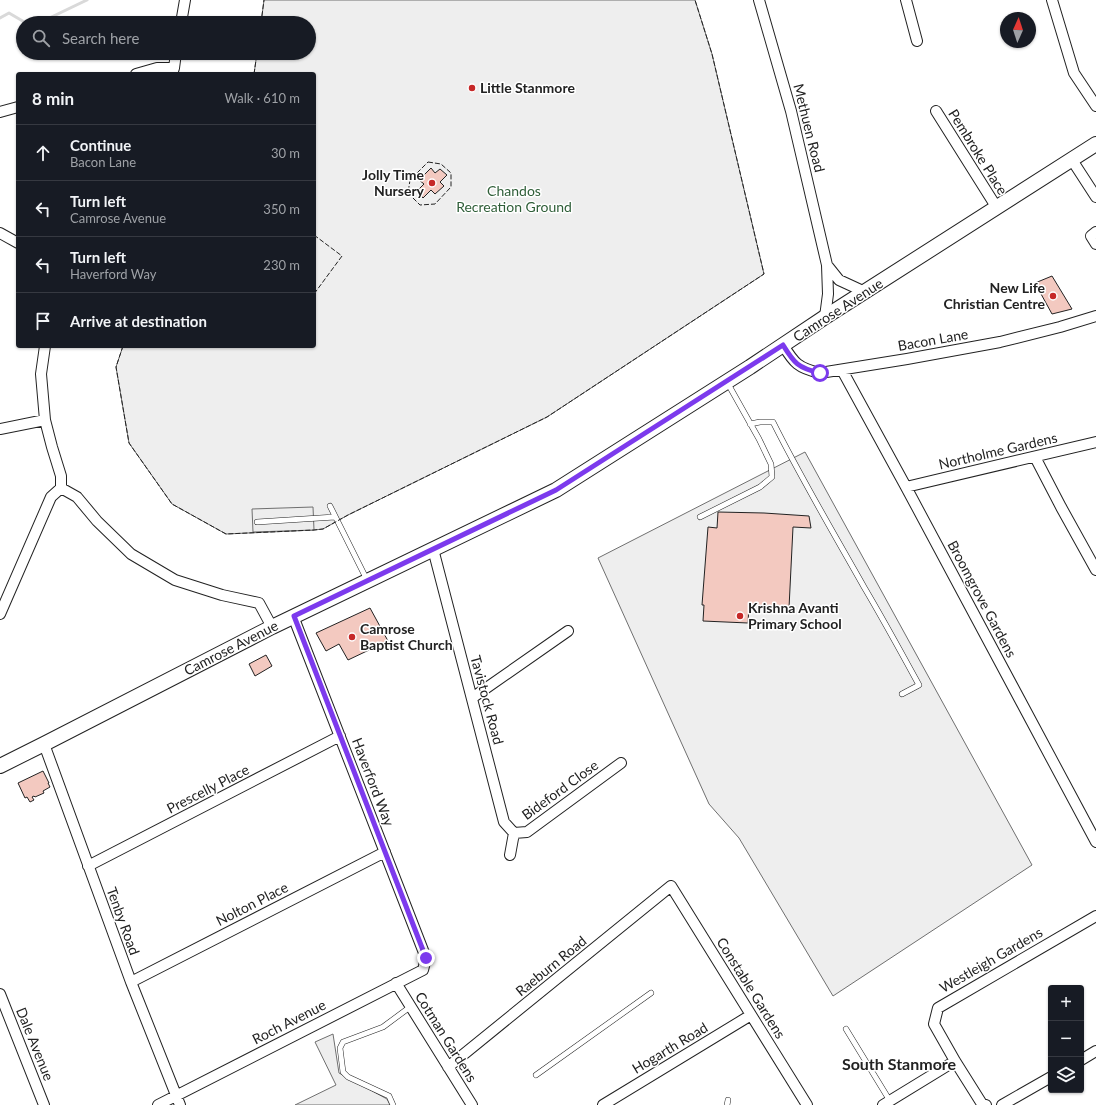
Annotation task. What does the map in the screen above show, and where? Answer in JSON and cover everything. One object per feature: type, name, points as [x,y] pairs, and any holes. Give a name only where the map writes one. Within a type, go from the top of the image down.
[{"type":"street","points":[[182,16],[185,0]]},
{"type":"street","name":"Methuen Road","points":[[759,0],[791,111],[827,265],[828,294],[825,317]]},
{"type":"street","points":[[906,0],[918,41]]},
{"type":"street","points":[[1052,0],[1074,73],[1096,106]]},
{"type":"street","points":[[143,72],[156,68],[173,71],[175,60]]},
{"type":"street","points":[[0,112],[16,108]]},
{"type":"street","name":"Pembroke Place","points":[[936,111],[997,208]]},
{"type":"street","name":"Camrose Avenue","points":[[0,766],[294,616],[556,490],[1096,144]]},
{"type":"street","points":[[1072,160],[1096,197]]},
{"type":"street","points":[[1096,232],[1091,236],[1096,244]]},
{"type":"street","points":[[0,233],[16,242]]},
{"type":"street","name":"Methuen Road","points":[[827,265],[839,280],[865,292]]},
{"type":"street","name":"Bacon Lane","points":[[783,345],[792,360],[806,370],[820,373],[1000,342],[1060,327],[1096,316]]},
{"type":"street","points":[[46,348],[41,374],[45,420],[61,476],[62,488]]},
{"type":"street","name":"Broomgrove Gardens","points":[[842,370],[1096,842]]},
{"type":"street","points":[[0,429],[45,420]]},
{"type":"street","name":"Northolme Gardens","points":[[906,487],[1096,442]]},
{"type":"street","points":[[1035,456],[1096,570]]},
{"type":"street","points":[[0,614],[51,497],[62,488]]},
{"type":"street","points":[[62,488],[77,497],[97,521],[131,554],[175,580],[222,595],[259,603],[272,627]]},
{"type":"street","name":"Tavistock Road","points":[[433,549],[504,822],[514,833]]},
{"type":"street","name":"Haverford Way","points":[[294,616],[426,958]]},
{"type":"street","points":[[472,698],[568,631]]},
{"type":"street","name":"Prescelly Place","points":[[88,866],[340,736]]},
{"type":"street","name":"Tenby Road","points":[[44,744],[131,982],[178,1100]]},
{"type":"street","name":"Bideford Close","points":[[514,833],[527,832],[621,763]]},
{"type":"street","points":[[510,855],[514,833]]},
{"type":"street","name":"Nolton Place","points":[[131,982],[385,852]]},
{"type":"street","name":"Constable Gardens","points":[[671,886],[807,1105]]},
{"type":"street","name":"Raeburn Road","points":[[448,1067],[671,886]]},
{"type":"street","name":"Westleigh Gardens","points":[[986,1105],[982,1104],[955,1062],[934,1024],[938,1008],[1096,916]]},
{"type":"street","name":"Roch Avenue","points":[[158,1105],[178,1100],[423,970],[426,958]]},
{"type":"street","name":"Cotman Gardens","points":[[396,983],[472,1105]]},
{"type":"street","name":"Dale Avenue","points":[[0,994],[44,1105]]},
{"type":"street","name":"Hogarth Road","points":[[603,1105],[751,1015]]},
{"type":"street","points":[[1084,1058],[1096,1051]]},
{"type":"street","points":[[887,1103],[955,1062]]},
{"type":"street","points":[[1002,1105],[1048,1079]]},
{"type":"lane","points":[[700,517],[760,487],[772,477],[771,464],[726,382]]},
{"type":"lane","points":[[750,424],[774,422],[824,518],[919,685],[902,694]]},
{"type":"lane","points":[[330,506],[368,580]]},
{"type":"lane","points":[[257,522],[335,517]]},
{"type":"lane","points":[[536,1075],[651,993]]},
{"type":"lane","points":[[393,1105],[389,1096],[348,1076],[343,1072],[340,1048],[343,1042],[383,1027],[410,1007]]},
{"type":"lane","points":[[846,1029],[887,1103]]},
{"type":"green space","name":"Chandos Recreation Ground","points":[[264,0],[695,0],[712,54],[764,274],[547,417],[348,515],[323,529],[226,534],[172,504],[129,443],[116,367],[122,348],[316,348],[316,72],[254,72],[256,60],[316,60],[316,16],[262,16]]},
{"type":"green space","points":[[805,452],[1032,865],[833,996],[739,838],[709,804],[598,558]]},
{"type":"green space","points":[[333,1034],[339,1073],[387,1099],[390,1105],[295,1105],[336,1085],[315,1042]]},
{"type":"shaded area","points":[[313,507],[314,530],[253,532],[252,509]]},
{"type":"building","name":"Jolly Time Nursery","points":[[431,168],[435,173],[440,169],[447,175],[440,182],[444,186],[435,194],[431,190],[423,198],[417,191],[424,184],[419,180]]},
{"type":"building","name":"New Life Christian Centre","points":[[1052,276],[1072,309],[1052,314],[1035,283]]},
{"type":"building","points":[[718,512],[809,516],[811,528],[793,527],[789,608],[749,605],[748,623],[703,621],[704,605],[702,605],[708,527],[717,528]]},
{"type":"building","name":"Camrose Baptist Church","points":[[370,608],[388,641],[348,660],[339,644],[326,651],[316,633]]},
{"type":"building","points":[[266,655],[272,666],[255,676],[249,664]]},
{"type":"building","points":[[43,771],[50,787],[43,791],[44,793],[32,797],[34,800],[30,802],[27,797],[25,798],[18,783]]},
{"type":"waterway","points":[[54,16],[87,0]]},
{"type":"waterway","points":[[0,18],[9,13],[16,17]]},
{"type":"fence","points":[[262,16],[264,0]]},
{"type":"fence","points":[[122,348],[116,367],[129,443],[172,504],[226,534],[323,529],[348,515],[547,417],[764,274],[712,54],[695,0]]},
{"type":"fence","points":[[254,72],[256,60]]},
{"type":"fence","points":[[428,162],[441,164],[451,173],[451,187],[435,204],[420,205],[408,193],[410,180],[428,162]]},
{"type":"fence","points":[[316,236],[342,256],[316,291]]},
{"type":"place","name":"Little Stanmore","points":[[472,88]]},
{"type":"place","name":"Jolly Time Nursery","points":[[432,183]]},
{"type":"place","name":"New Life Christian Centre","points":[[1053,296]]},
{"type":"place","name":"Krishna Avanti Primary School","points":[[740,616]]},
{"type":"place","name":"Camrose Baptist Church","points":[[352,637]]},
{"type":"district","name":"South Stanmore","points":[[899,1064]]},
{"type":"route","points":[[426,958],[294,616],[556,490],[783,345],[792,360],[806,370],[820,373]]}]
